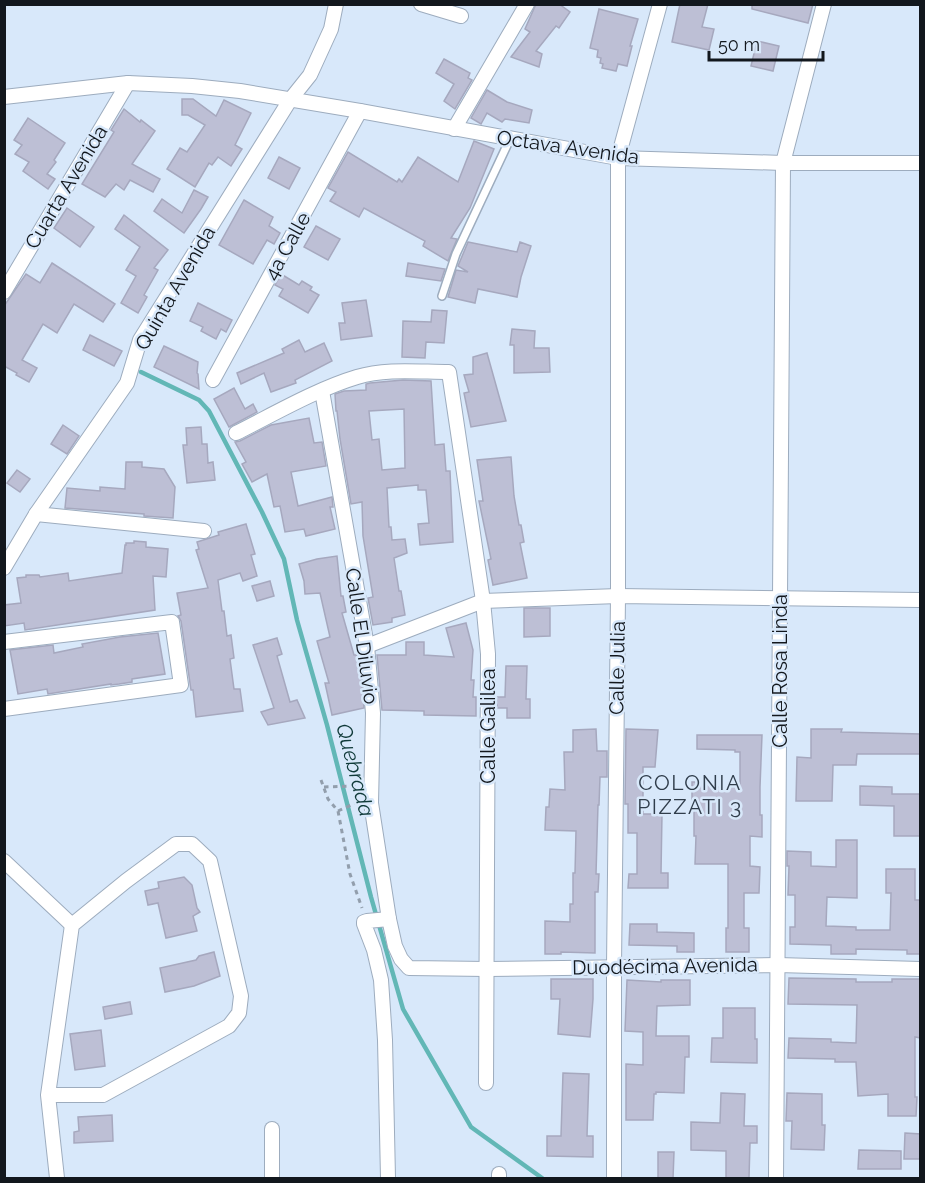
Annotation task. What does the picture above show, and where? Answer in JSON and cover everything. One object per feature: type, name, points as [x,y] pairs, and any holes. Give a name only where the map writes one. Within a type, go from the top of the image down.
[{"type":"street","name":"Quinta Avenida","points":[[4,568],[36,514],[127,383],[140,340],[290,100],[310,75],[331,29],[336,4]]},
{"type":"street","points":[[421,4],[461,16]]},
{"type":"street","points":[[454,129],[526,4]]},
{"type":"street","name":"Calle Julia","points":[[615,1179],[618,158],[660,4]]},
{"type":"street","name":"Calle Rosa Linda","points":[[776,1179],[783,164],[824,4]]},
{"type":"street","name":"Octava Avenida","points":[[4,97],[128,83],[192,86],[240,91],[360,111],[618,158],[783,164],[921,163]]},
{"type":"street","name":"Cuarta Avenida","points":[[4,291],[128,83]]},
{"type":"street","name":"4a Calle","points":[[213,380],[360,111]]},
{"type":"street","name":"Calle Galilea","points":[[322,391],[358,376],[389,372],[449,372],[483,601],[488,654],[486,1083]]},
{"type":"street","points":[[236,433],[322,391]]},
{"type":"street","name":"Calle El Diluvio","points":[[322,391],[367,646],[373,713],[371,803],[386,919],[401,959],[409,968]]},
{"type":"street","points":[[36,514],[204,531]]},
{"type":"street","points":[[367,646],[483,601],[618,596],[921,600]]},
{"type":"street","points":[[4,642],[172,622],[181,685],[4,709]]},
{"type":"street","points":[[48,1095],[103,1095],[229,1026],[239,1013],[241,996],[210,861],[192,844],[176,844],[72,925],[48,1095],[57,1179]]},
{"type":"street","points":[[4,861],[72,925]]},
{"type":"street","points":[[386,919],[367,921],[364,924],[374,950],[381,980],[385,1040],[388,1179]]},
{"type":"street","name":"Duodécima Avenida","points":[[409,968],[778,965],[921,969]]},
{"type":"street","points":[[272,1129],[272,1179]]},
{"type":"lane","points":[[441,296],[456,254],[510,139]]},
{"type":"path","points":[[321,780],[328,799],[341,810],[350,874],[367,921]]},
{"type":"path","points":[[324,787],[355,786]]},
{"type":"path","points":[[341,810],[360,802]]},
{"type":"building","points":[[536,4],[559,4],[570,12],[559,28],[556,26],[536,51],[542,54],[539,67],[511,57],[530,32],[525,29]]},
{"type":"building","points":[[680,4],[708,4],[702,27],[714,29],[709,50],[672,42]]},
{"type":"building","points":[[752,4],[813,4],[808,23],[752,9]]},
{"type":"building","points":[[599,9],[638,19],[627,66],[618,64],[616,71],[602,68],[601,58],[597,57],[598,50],[590,48]]},
{"type":"building","points":[[757,41],[779,46],[773,71],[751,66]]},
{"type":"building","points":[[444,59],[470,73],[468,78],[472,80],[455,109],[444,101],[454,84],[436,73]]},
{"type":"building","points":[[487,90],[507,102],[532,110],[529,123],[505,119],[502,122],[487,113],[481,124],[471,118]]},
{"type":"building","points":[[182,99],[193,99],[216,116],[224,100],[251,113],[235,145],[242,149],[231,166],[218,157],[212,165],[209,163],[195,187],[167,169],[180,148],[187,152],[205,125],[188,115],[182,115]]},
{"type":"building","points":[[124,109],[155,131],[132,164],[160,179],[153,192],[130,180],[124,190],[116,184],[105,197],[82,184],[114,132],[111,130]]},
{"type":"building","points":[[28,118],[65,143],[47,174],[55,179],[48,189],[23,171],[29,162],[15,154],[22,145],[14,140]]},
{"type":"building","points":[[474,141],[494,149],[470,208],[451,238],[457,239],[448,261],[423,246],[425,241],[364,208],[359,217],[330,201],[336,192],[328,188],[348,152],[397,182],[399,179],[402,182],[418,157],[458,182]]},
{"type":"building","points":[[279,157],[300,168],[289,189],[268,178]]},
{"type":"building","points":[[194,190],[208,197],[184,233],[154,211],[162,199],[182,213]]},
{"type":"building","points":[[244,200],[273,217],[269,226],[280,233],[274,244],[267,240],[253,264],[219,245]]},
{"type":"building","points":[[67,208],[94,227],[80,247],[54,228]]},
{"type":"building","points":[[124,215],[168,250],[154,268],[158,270],[144,295],[147,297],[138,313],[121,303],[136,276],[126,270],[140,247],[115,229]]},
{"type":"building","points":[[316,226],[340,239],[328,260],[304,247]]},
{"type":"building","points":[[468,242],[517,252],[520,242],[531,246],[517,297],[478,289],[475,303],[448,297],[456,270],[468,272],[458,266]]},
{"type":"building","points":[[52,263],[115,304],[103,322],[74,304],[57,333],[43,324],[22,360],[37,368],[29,382],[4,366],[4,306],[26,274],[40,283]]},
{"type":"building","points":[[408,263],[445,269],[441,281],[406,276]]},
{"type":"building","points":[[281,274],[299,285],[302,281],[312,287],[310,290],[319,295],[308,313],[279,296],[283,289],[275,285]]},
{"type":"building","points":[[366,300],[372,336],[341,340],[339,323],[345,323],[342,303]]},
{"type":"building","points":[[198,303],[232,320],[226,332],[221,329],[216,339],[201,331],[203,327],[190,321]]},
{"type":"building","points":[[432,310],[447,311],[444,343],[426,342],[425,358],[402,357],[403,321],[431,322]]},
{"type":"building","points":[[512,329],[535,331],[534,348],[549,348],[550,372],[514,373],[514,345],[510,345]]},
{"type":"building","points":[[90,335],[122,351],[114,366],[83,350]]},
{"type":"building","points":[[299,340],[305,352],[324,343],[332,361],[295,380],[296,383],[271,392],[264,373],[241,384],[237,373],[284,353],[282,349]]},
{"type":"building","points":[[164,346],[198,362],[199,389],[154,367]]},
{"type":"building","points":[[487,353],[506,421],[471,427],[464,393],[469,392],[464,375],[473,374],[473,357]]},
{"type":"building","points":[[403,380],[431,381],[435,445],[444,444],[446,471],[450,471],[453,542],[420,545],[418,524],[429,523],[426,490],[418,490],[418,485],[387,488],[392,540],[405,539],[407,553],[394,558],[405,615],[392,618],[392,622],[373,625],[368,598],[373,597],[363,536],[362,502],[351,504],[335,394],[344,391],[366,390],[366,384]],"holes":[[[404,409],[405,468],[382,470],[379,439],[372,440],[369,411]]]},
{"type":"building","points":[[234,388],[245,409],[253,404],[257,412],[229,427],[214,399]]},
{"type":"building","points":[[309,418],[314,443],[322,442],[326,466],[291,472],[298,506],[332,497],[333,507],[330,507],[335,529],[306,536],[304,529],[285,532],[280,506],[274,507],[267,474],[252,482],[242,464],[246,462],[235,442],[271,425]]},
{"type":"building","points":[[63,425],[79,436],[67,454],[51,444]]},
{"type":"building","points":[[201,427],[202,444],[207,444],[208,463],[213,462],[215,480],[187,483],[183,445],[187,445],[186,428]]},
{"type":"building","points":[[511,457],[514,496],[524,542],[520,543],[527,578],[493,585],[488,560],[491,559],[479,501],[483,501],[477,460]]},
{"type":"building","points":[[126,462],[142,462],[142,467],[164,469],[175,487],[173,518],[65,508],[67,488],[100,491],[100,487],[125,489]]},
{"type":"building","points":[[17,470],[30,479],[20,492],[7,483]]},
{"type":"building","points":[[246,524],[255,554],[251,555],[257,576],[243,581],[240,573],[218,580],[227,636],[231,635],[234,658],[230,659],[234,689],[240,689],[243,711],[196,717],[181,621],[178,616],[181,615],[177,593],[208,588],[196,550],[199,549],[197,542],[219,535],[218,532]]},
{"type":"building","points":[[134,541],[146,542],[146,547],[168,549],[166,577],[153,576],[155,610],[25,630],[24,623],[4,626],[4,605],[21,603],[17,578],[26,577],[26,575],[39,575],[40,577],[68,573],[69,581],[122,573],[125,545],[134,543]]},
{"type":"building","points":[[337,556],[341,596],[343,596],[346,612],[342,613],[354,655],[359,655],[364,708],[332,715],[325,683],[329,683],[317,641],[330,637],[320,593],[305,594],[299,564]]},
{"type":"building","points":[[270,581],[274,596],[257,601],[252,586]]},
{"type":"building","points":[[524,608],[550,608],[550,636],[524,637]]},
{"type":"building","points":[[466,623],[473,650],[471,680],[474,680],[473,697],[476,697],[476,716],[424,715],[424,711],[382,710],[377,655],[406,655],[406,642],[424,642],[424,655],[454,657],[446,628]]},
{"type":"building","points":[[158,633],[165,674],[132,679],[132,682],[48,694],[47,689],[18,694],[10,650],[53,645],[54,653],[83,647],[82,644]]},
{"type":"building","points":[[277,638],[282,654],[277,656],[290,702],[297,700],[305,718],[268,725],[261,712],[274,708],[253,645]]},
{"type":"building","points":[[506,666],[527,666],[526,699],[530,699],[530,718],[507,718],[507,708],[497,708],[497,697],[505,697]]},
{"type":"building","points":[[596,729],[597,751],[607,751],[607,777],[600,777],[598,805],[596,874],[599,874],[598,892],[595,892],[595,953],[545,954],[545,921],[570,922],[570,904],[573,904],[573,873],[575,873],[576,831],[545,830],[550,789],[565,790],[564,752],[573,752],[573,730]]},
{"type":"building","points":[[626,729],[658,730],[655,767],[643,767],[643,814],[662,814],[661,873],[668,873],[668,888],[628,888],[629,874],[637,874],[637,833],[628,833],[628,804],[625,804]]},
{"type":"building","points":[[811,729],[921,734],[921,754],[857,754],[856,765],[833,765],[832,801],[796,801],[797,757],[811,758]]},
{"type":"building","points":[[697,735],[762,735],[760,815],[762,815],[762,837],[750,836],[750,866],[760,867],[759,893],[744,893],[744,928],[749,928],[749,952],[726,952],[728,864],[695,864],[696,836],[694,836],[694,804],[692,803],[692,782],[716,782],[716,787],[740,787],[740,752],[697,749]]},
{"type":"building","points":[[860,786],[892,787],[892,794],[921,794],[921,836],[894,836],[894,806],[860,805]]},
{"type":"building","points":[[836,840],[857,840],[857,898],[827,897],[826,926],[856,927],[856,930],[890,930],[891,893],[886,893],[886,869],[915,869],[915,900],[921,900],[921,954],[907,954],[907,950],[856,949],[856,954],[831,954],[831,945],[790,944],[790,927],[795,927],[795,895],[788,895],[787,851],[811,852],[811,866],[836,867]]},
{"type":"building","points":[[184,877],[192,885],[200,912],[193,916],[197,931],[166,938],[158,903],[148,905],[145,891],[159,888],[158,882]]},
{"type":"building","points":[[630,924],[657,924],[657,932],[694,933],[694,952],[677,952],[677,946],[629,945]]},
{"type":"building","points":[[214,952],[220,976],[194,986],[165,992],[160,968],[196,960],[199,956]]},
{"type":"building","points":[[789,978],[856,979],[856,982],[921,979],[921,1038],[915,1037],[916,1116],[888,1116],[888,1094],[858,1096],[856,1062],[788,1058],[789,1038],[831,1039],[831,1042],[856,1043],[857,1005],[788,1004]]},
{"type":"building","points":[[551,979],[593,979],[590,1037],[558,1034],[560,999],[551,999]]},
{"type":"building","points":[[627,980],[661,982],[661,980],[690,980],[690,1005],[657,1006],[656,1036],[689,1036],[689,1057],[685,1057],[684,1093],[656,1092],[653,1120],[626,1120],[626,1064],[643,1065],[643,1032],[625,1031]]},
{"type":"building","points":[[130,1002],[132,1014],[105,1019],[103,1007]]},
{"type":"building","points":[[723,1008],[755,1008],[757,1063],[711,1062],[712,1038],[723,1038]]},
{"type":"building","points":[[101,1030],[105,1066],[75,1070],[70,1034]]},
{"type":"building","points":[[563,1073],[589,1074],[587,1136],[593,1136],[593,1157],[547,1156],[547,1136],[561,1136]]},
{"type":"building","points":[[721,1093],[745,1094],[744,1126],[757,1126],[757,1143],[750,1143],[749,1178],[726,1178],[726,1151],[691,1150],[691,1122],[720,1123]]},
{"type":"building","points":[[787,1093],[822,1094],[822,1125],[825,1125],[824,1150],[791,1149],[792,1121],[786,1121]]},
{"type":"building","points":[[112,1115],[113,1141],[74,1143],[74,1132],[79,1131],[78,1117]]},
{"type":"building","points":[[905,1133],[921,1134],[921,1159],[904,1159]]},
{"type":"building","points":[[859,1150],[901,1151],[901,1169],[858,1169]]},
{"type":"building","points":[[658,1152],[674,1152],[673,1179],[658,1179]]},
{"type":"waterway","name":"Quebrada","points":[[141,372],[199,400],[209,411],[284,559],[297,620],[403,1009],[471,1127],[542,1178]]},
{"type":"district","name":"COLONIA PIZZATI 3","points":[[690,795]]}]
